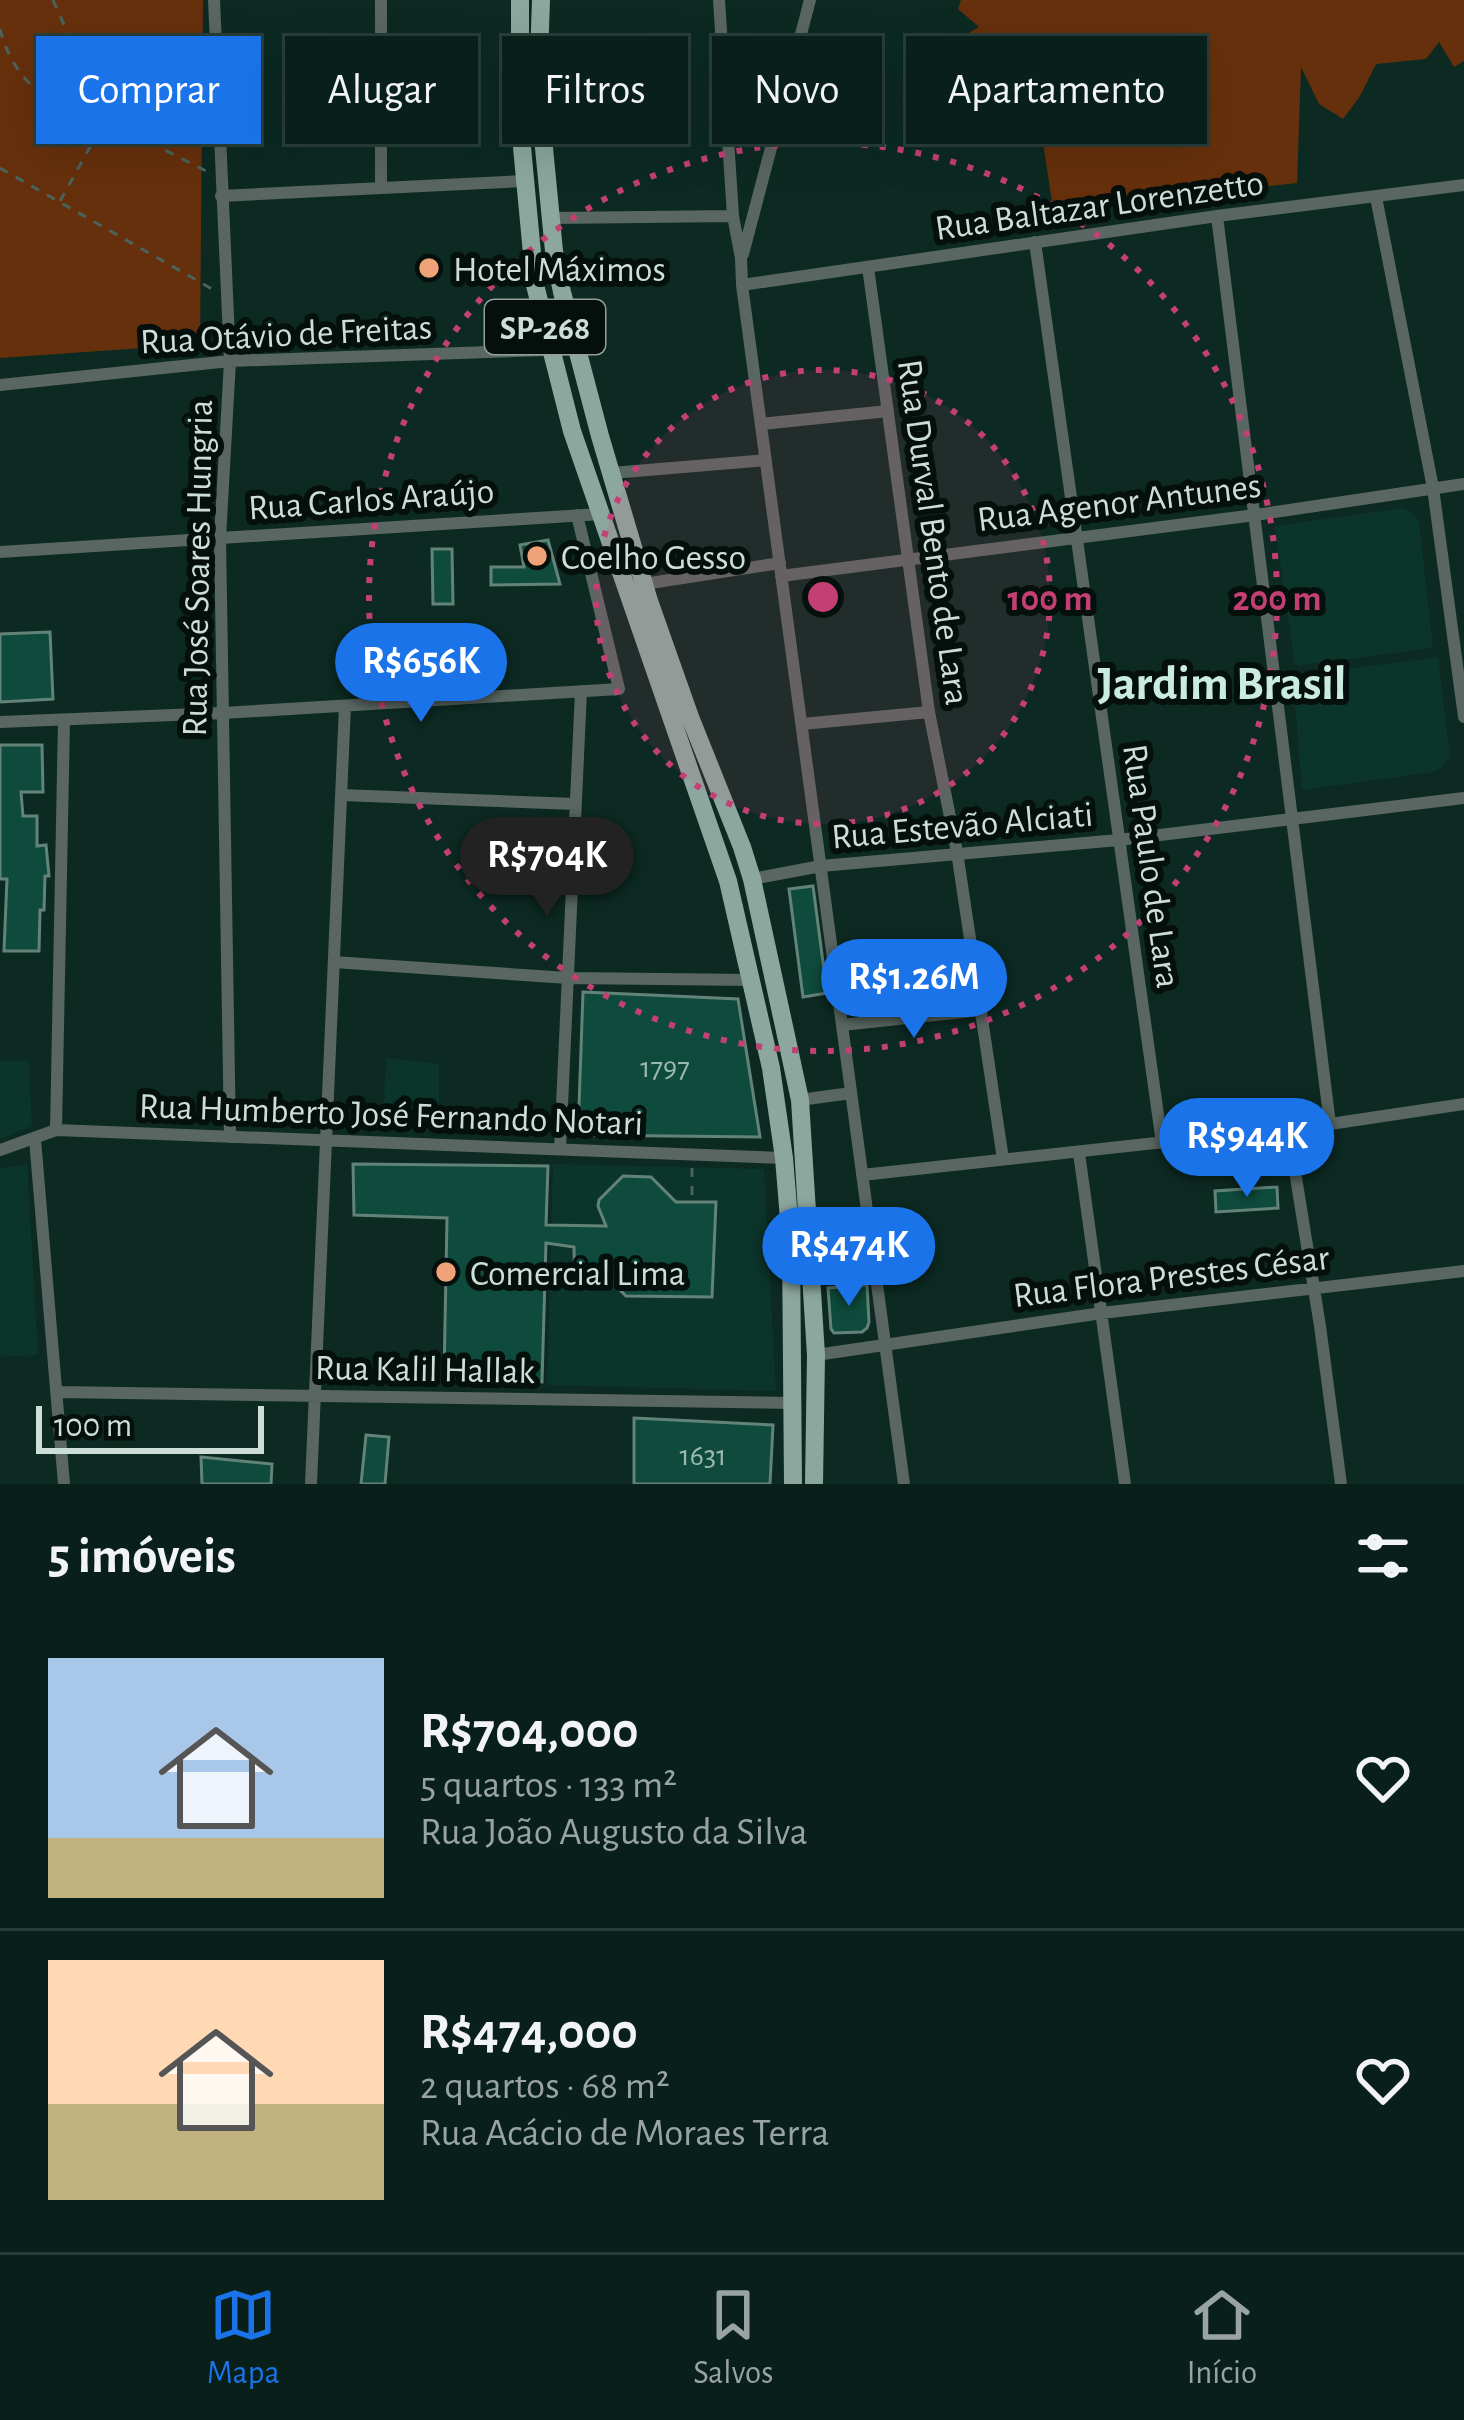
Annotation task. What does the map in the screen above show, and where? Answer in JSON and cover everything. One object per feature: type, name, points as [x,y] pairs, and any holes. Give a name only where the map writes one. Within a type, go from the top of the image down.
[{"type":"main road","name":"SP-268","points":[[520,0],[520,126],[535,285],[572,431],[728,881],[771,1068],[791,1244],[793,1484]]},
{"type":"main road","name":"SP-268","points":[[541,0],[538,86],[554,251],[575,349],[644,584],[752,879],[800,1100],[816,1355],[814,1484]]},
{"type":"street","name":"Rua José Soares Hungria","points":[[214,0],[230,361],[220,538],[230,1137]]},
{"type":"street","points":[[381,0],[381,188]]},
{"type":"street","points":[[719,0],[733,216],[904,1484]]},
{"type":"street","points":[[741,258],[810,0]]},
{"type":"street","points":[[221,196],[524,182]]},
{"type":"street","name":"Rua Baltazar Lorenzetto","points":[[742,285],[1464,185]]},
{"type":"street","points":[[1376,196],[1433,488],[1464,717]]},
{"type":"street","points":[[552,218],[733,216]]},
{"type":"street","points":[[1216,217],[1330,1124]]},
{"type":"street","name":"Rua Paulo de Lara","points":[[1035,242],[1162,1143]]},
{"type":"street","name":"Rua Durval Bento de Lara","points":[[868,266],[928,712],[957,852],[1003,1160]]},
{"type":"street","name":"Rua Otávio de Freitas","points":[[0,385],[230,361],[575,349]]},
{"type":"street","points":[[761,424],[888,411]]},
{"type":"street","points":[[612,473],[766,460]]},
{"type":"street","name":"Rua Agenor Antunes","points":[[644,584],[908,558],[1464,484]]},
{"type":"street","name":"Rua Carlos Araújo","points":[[0,551],[601,514]]},
{"type":"street","points":[[0,722],[620,689],[577,515]]},
{"type":"street","points":[[560,1149],[581,691]]},
{"type":"street","points":[[310,1484],[345,706]]},
{"type":"street","points":[[802,724],[928,712]]},
{"type":"street","points":[[56,1130],[64,720]]},
{"type":"street","points":[[341,795],[576,804]]},
{"type":"street","name":"Rua Estevão Alciati","points":[[752,879],[820,866],[1119,840],[1464,798]]},
{"type":"street","points":[[334,962],[568,978],[752,980]]},
{"type":"street","points":[[842,1025],[982,1010]]},
{"type":"street","points":[[800,1100],[851,1093]]},
{"type":"street","points":[[862,1175],[1330,1124],[1464,1104]]},
{"type":"street","points":[[1288,1128],[1341,1484]]},
{"type":"street","name":"Rua Humberto José Fernando Notari","points":[[0,1150],[56,1130],[784,1158]]},
{"type":"street","points":[[35,1139],[64,1484]]},
{"type":"street","points":[[1078,1153],[1125,1484]]},
{"type":"street","name":"Rua Flora Prestes César","points":[[816,1355],[1102,1313],[1464,1271]]},
{"type":"street","name":"Rua Kalil Hallak","points":[[57,1392],[792,1403]]},
{"type":"path","points":[[53,0],[69,36]]},
{"type":"path","points":[[0,29],[1,40],[18,69],[36,89]]},
{"type":"path","points":[[59,202],[92,144]]},
{"type":"path","points":[[153,144],[220,178]]},
{"type":"path","points":[[0,179],[2,170],[226,296]]},
{"type":"path","points":[[692,1154],[692,1202]]},
{"type":"shaded area","points":[[0,0],[203,0],[203,36],[36,36],[36,144],[202,144],[200,344],[0,358]]},
{"type":"shaded area","points":[[961,0],[1464,0],[1464,61],[1454,67],[1439,42],[1426,59],[1376,64],[1343,119],[1319,104],[1301,67],[1297,183],[1053,209],[1043,144],[1207,144],[1207,36],[963,36],[979,27],[958,9]]},
{"type":"shaded area","points":[[1403,508],[1419,522],[1433,648],[1295,666],[1275,526]]},
{"type":"shaded area","points":[[1438,657],[1450,756],[1442,767],[1434,772],[1302,790],[1293,676]]},
{"type":"shaded area","points":[[386,1058],[439,1064],[439,1117],[383,1120]]},
{"type":"shaded area","points":[[0,1061],[29,1061],[32,1126],[0,1139]]},
{"type":"shaded area","points":[[27,1164],[38,1355],[0,1357],[0,1169]]},
{"type":"shaded area","points":[[553,1164],[764,1169],[776,1391],[547,1385]]},
{"type":"building","name":"Coelho Gesso","points":[[548,540],[560,584],[491,585],[491,567],[524,567],[520,545]]},
{"type":"building","points":[[432,549],[452,549],[453,604],[433,604]]},
{"type":"building","points":[[50,632],[53,699],[0,702],[0,634]]},
{"type":"building","points":[[0,745],[42,745],[43,792],[21,792],[23,816],[37,816],[37,846],[46,845],[49,876],[45,876],[44,910],[40,910],[39,951],[4,951],[7,879],[0,879]]},
{"type":"building","points":[[813,886],[827,993],[803,997],[789,889]]},
{"type":"building","points":[[583,992],[738,999],[760,1137],[578,1135]]},
{"type":"building","points":[[353,1164],[548,1166],[546,1225],[606,1226],[599,1200],[623,1176],[651,1177],[676,1202],[716,1202],[712,1297],[626,1296],[614,1284],[575,1287],[574,1247],[546,1243],[542,1382],[444,1378],[447,1218],[354,1215]]},
{"type":"building","points":[[1277,1187],[1278,1208],[1216,1212],[1215,1191]]},
{"type":"building","points":[[867,1285],[867,1328],[834,1333],[828,1288]]},
{"type":"building","points":[[634,1418],[773,1425],[770,1484],[634,1484]]},
{"type":"building","points":[[366,1435],[389,1437],[385,1484],[361,1484]]},
{"type":"building","points":[[201,1457],[272,1464],[271,1484],[202,1484]]},
{"type":"place","name":"Hotel Máximos","points":[[429,268]]},
{"type":"place","name":"Coelho Gesso","points":[[537,556]]},
{"type":"place","name":"Comercial Lima","points":[[446,1272]]},
{"type":"district","name":"Jardim Brasil","points":[[1222,682]]}]
